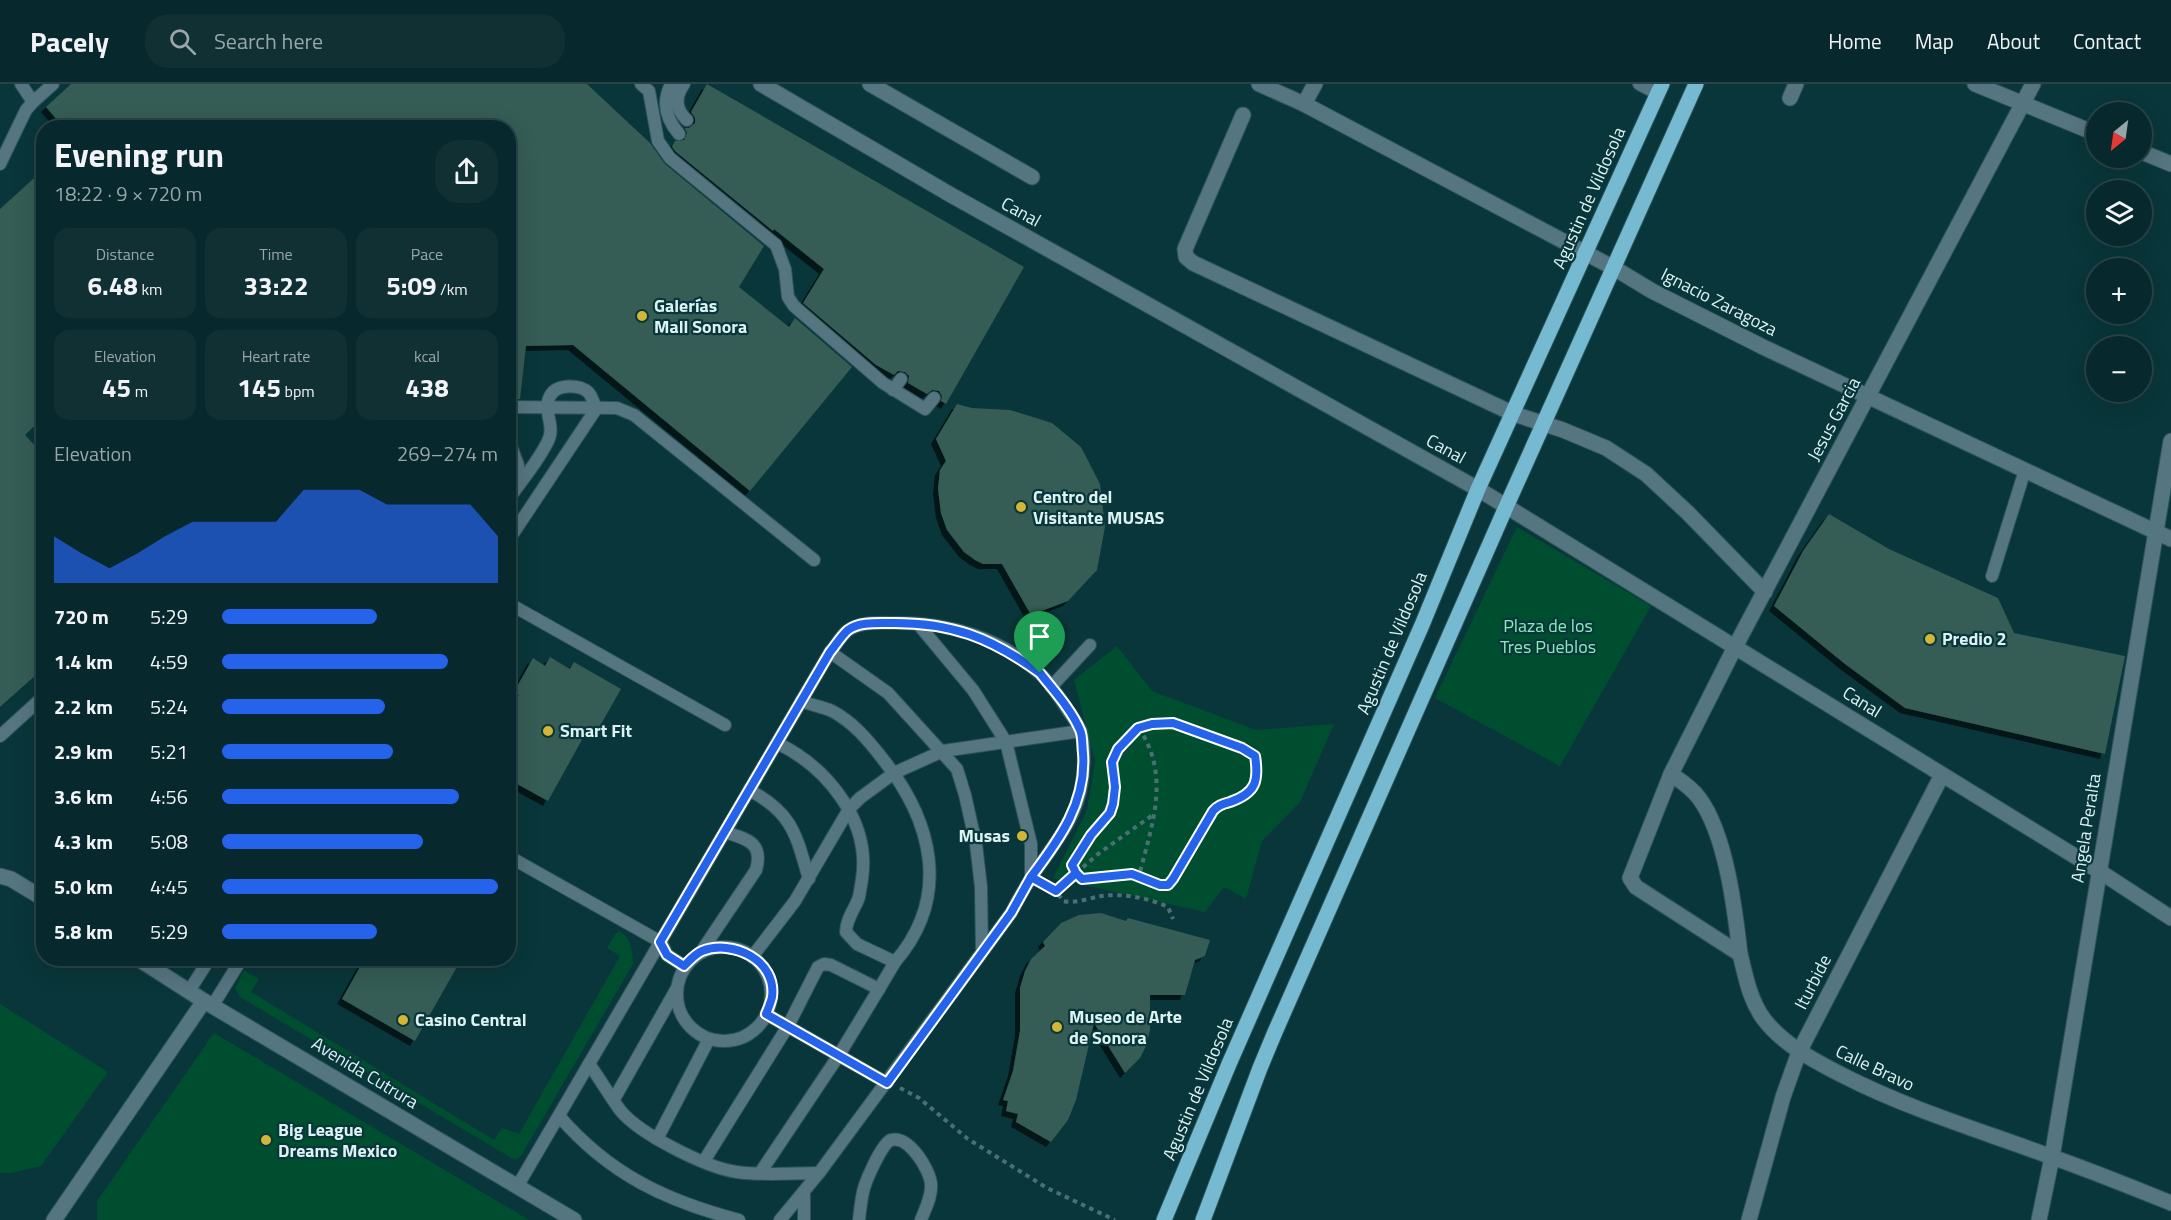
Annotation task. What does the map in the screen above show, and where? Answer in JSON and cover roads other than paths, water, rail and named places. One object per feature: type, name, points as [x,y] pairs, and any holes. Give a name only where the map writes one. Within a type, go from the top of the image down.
[{"type":"main road","points":[[1203,1220],[1260,1068],[1543,423],[1696,84]]},
{"type":"main road","name":"Agustin de Vildosola","points":[[1164,1220],[1229,1064],[1422,625],[1478,489],[1660,89]]},
{"type":"street","name":"Canal","points":[[761,84],[951,195],[1478,489],[2099,871],[2171,918]]},
{"type":"street","points":[[870,84],[1032,177]]},
{"type":"street","name":"Ignacio Zaragoza","points":[[1259,84],[1304,104],[1614,268],[1652,291],[1763,347],[2171,539]]},
{"type":"street","points":[[1304,104],[1315,84]]},
{"type":"street","points":[[1975,84],[2086,130]]},
{"type":"street","name":"Jesus Garcia","points":[[1740,954],[1630,881],[1631,873],[1671,774],[1735,647],[2033,84]]},
{"type":"street","points":[[1243,115],[1185,249],[1186,257],[1262,296],[1514,414],[1606,448],[1646,474],[1688,513],[1765,592]]},
{"type":"street","points":[[2152,156],[2171,164]]},
{"type":"street","name":"Angela Peralta","points":[[2038,1220],[2052,1157],[2171,441]]},
{"type":"street","points":[[1671,774],[1698,796],[1714,828],[1732,892],[1740,954]]},
{"type":"street","name":"Iturbide","points":[[1749,1220],[1783,1097],[1799,1052],[1942,775]]},
{"type":"street","points":[[5,877],[36,894]]},
{"type":"street","name":"Calle Bravo","points":[[1740,954],[1754,1003],[1764,1019],[1799,1052],[1859,1084],[1904,1103],[2171,1203]]},
{"type":"street","name":"Avenida Cutrura","points":[[150,966],[574,1220]]},
{"type":"street","points":[[54,1220],[209,1003]]},
{"type":"lane","points":[[21,84],[33,102]]},
{"type":"lane","points":[[0,164],[10,148],[26,110],[53,84]]},
{"type":"lane","points":[[641,84],[649,91],[655,130],[662,148],[688,174],[776,245],[785,269],[788,297],[794,306],[854,352],[883,383],[897,384],[925,409],[934,398]]},
{"type":"lane","points":[[671,84],[665,98],[666,110],[679,134]]},
{"type":"lane","points":[[684,84],[679,92],[677,106],[687,120]]},
{"type":"lane","points":[[1639,84],[1660,89]]},
{"type":"lane","points":[[516,488],[549,440],[551,425],[546,408],[554,390],[574,386],[590,393],[596,409]]},
{"type":"lane","points":[[516,407],[617,408],[634,415],[814,560]]},
{"type":"lane","points":[[516,529],[596,409]]},
{"type":"lane","points":[[516,460],[519,484]]},
{"type":"lane","points":[[1992,576],[2025,470]]},
{"type":"lane","points":[[516,607],[725,725]]},
{"type":"lane","points":[[517,1187],[830,652],[848,630],[855,627],[878,623],[939,625],[990,642],[1040,673],[1081,731],[1084,762],[1078,800],[1053,848],[1031,877],[1011,913],[887,1083],[804,1193],[780,1220]]},
{"type":"lane","points":[[918,624],[973,690],[1006,742],[1031,844],[1031,877]]},
{"type":"lane","points":[[1051,687],[1090,645]]},
{"type":"lane","points":[[830,652],[888,693],[957,769],[976,844],[981,887],[982,952]]},
{"type":"lane","points":[[760,1173],[839,1055],[896,962],[914,938],[926,909],[931,882],[928,852],[920,818],[894,773],[853,725],[832,711],[801,701]]},
{"type":"lane","points":[[0,736],[36,703]]},
{"type":"lane","points":[[752,957],[795,901],[849,809],[894,773],[943,752],[1081,731]]},
{"type":"lane","points":[[777,744],[797,753],[815,767],[849,809],[862,839],[864,862],[859,897],[846,925],[846,932],[857,944],[896,962]]},
{"type":"lane","points":[[749,790],[779,809],[792,827],[809,879]]},
{"type":"lane","points":[[614,1099],[678,988],[684,966],[701,952],[756,870],[758,864],[756,848],[750,840],[725,832]]},
{"type":"lane","points":[[516,861],[660,942],[667,955],[684,966]]},
{"type":"lane","points":[[0,867],[5,877]]},
{"type":"lane","points":[[678,988],[678,1004],[687,1023],[696,1032],[709,1039],[725,1041],[745,1037],[758,1028],[766,1014],[772,995],[763,966],[741,950],[722,947],[701,952]]},
{"type":"lane","points":[[704,1161],[788,1026],[818,967],[824,964],[831,965],[879,989]]},
{"type":"lane","points":[[189,991],[205,966]]},
{"type":"lane","points":[[209,1003],[236,966]]},
{"type":"lane","points":[[766,1014],[887,1083]]},
{"type":"lane","points":[[657,1139],[709,1039]]},
{"type":"lane","points":[[589,1064],[621,1111],[657,1139],[724,1170],[740,1173],[819,1173]]},
{"type":"lane","points":[[559,1116],[578,1138],[611,1166],[635,1180],[700,1210],[739,1220]]},
{"type":"lane","points":[[859,1220],[863,1191],[884,1146],[891,1140],[898,1140],[907,1143],[916,1153],[930,1178],[929,1198],[921,1220]]},
{"type":"lane","points":[[804,1193],[804,1220]]},
{"type":"place","name":"Galerías Mall Sonora","points":[[642,316]]},
{"type":"place","name":"Centro del Visitante MUSAS","points":[[1021,507]]},
{"type":"place","name":"Predio 2","points":[[1930,639]]},
{"type":"place","name":"Smart Fit","points":[[548,731]]},
{"type":"place","name":"Musas","points":[[1022,836]]},
{"type":"place","name":"Casino Central","points":[[403,1020]]},
{"type":"place","name":"Museo de Arte de Sonora","points":[[1057,1027]]},
{"type":"place","name":"Big League Dreams Mexico","points":[[266,1140]]},
{"type":"park label","name":"Plaza de los Tres Pueblos","points":[[1548,636]]}]
